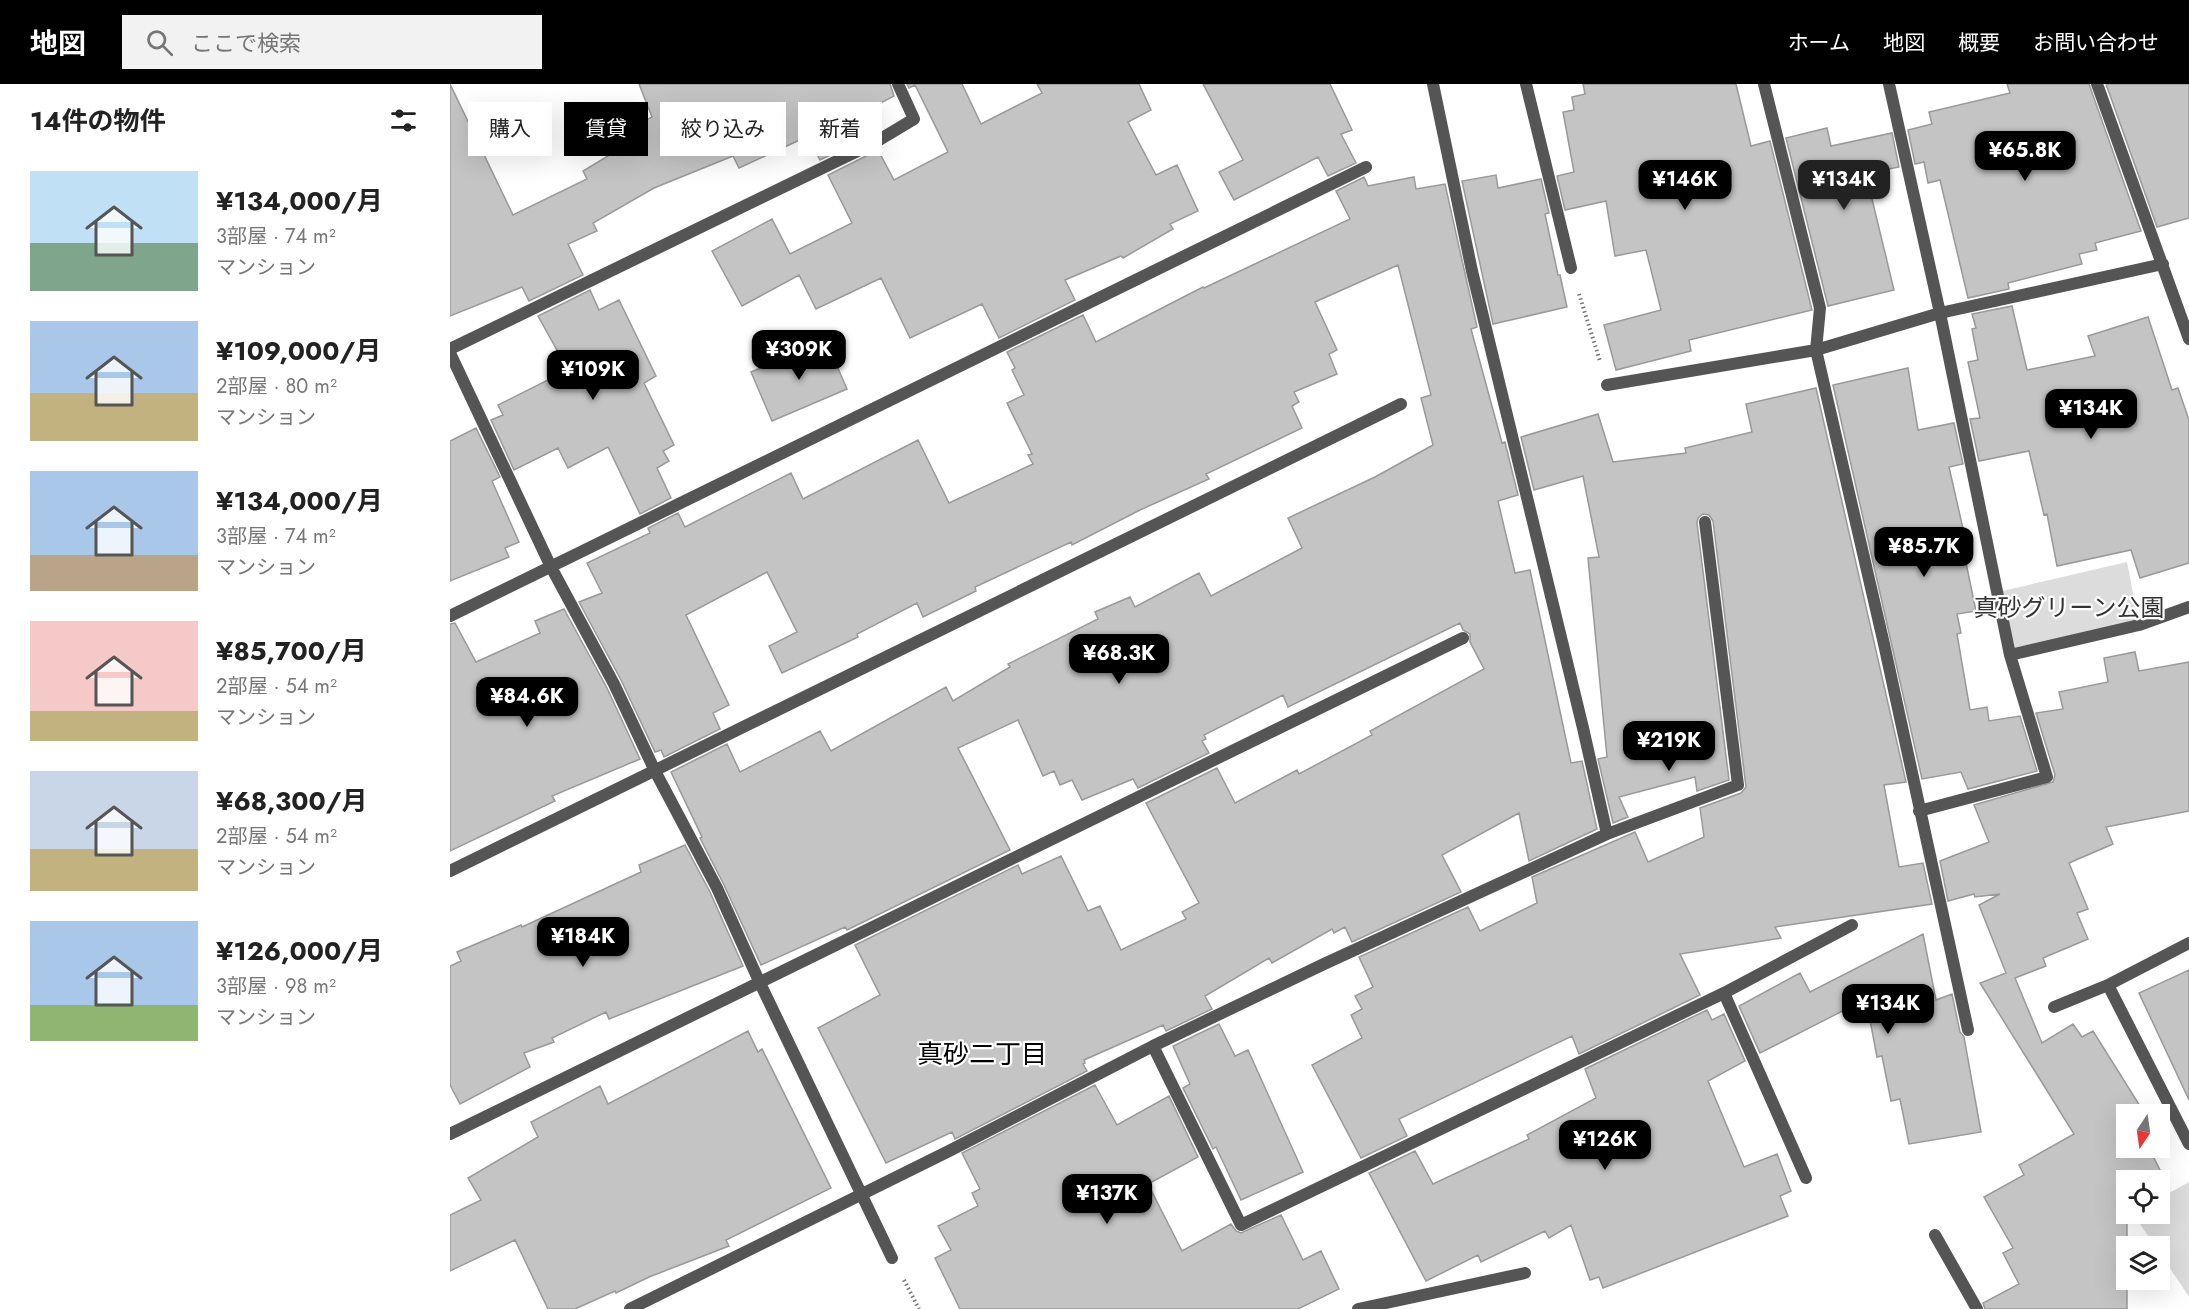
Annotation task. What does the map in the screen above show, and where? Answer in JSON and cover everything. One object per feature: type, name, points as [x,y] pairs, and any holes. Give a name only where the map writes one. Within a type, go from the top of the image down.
[{"type":"street","points":[[892,1258],[717,888],[655,771],[614,684],[551,567],[450,351],[874,143],[914,119],[898,84]]},
{"type":"street","points":[[1432,84],[1473,271],[1580,716],[1606,834]]},
{"type":"street","points":[[1526,84],[1571,268]]},
{"type":"street","points":[[1764,84],[1820,308],[1816,350],[1884,644],[1968,1030]]},
{"type":"street","points":[[1889,84],[1940,313],[2010,655],[2047,777],[1919,811]]},
{"type":"street","points":[[2097,84],[2189,339]]},
{"type":"street","points":[[450,616],[1366,167]]},
{"type":"street","points":[[1607,385],[1816,350],[1940,313],[2163,264]]},
{"type":"street","points":[[450,871],[1401,404]]},
{"type":"street","points":[[630,1309],[861,1195],[1153,1046],[1606,834],[1738,785],[1705,522]]},
{"type":"street","points":[[2010,655],[2139,625],[2189,607]]},
{"type":"street","points":[[450,1134],[1462,638]]},
{"type":"street","points":[[1153,1046],[1241,1225],[1724,993],[1852,925]]},
{"type":"street","points":[[2054,1007],[2108,985],[2189,943]]},
{"type":"street","points":[[2108,985],[2189,1144]]},
{"type":"street","points":[[1724,993],[1806,1178]]},
{"type":"street","points":[[1935,1235],[1977,1309]]},
{"type":"street","points":[[1358,1309],[1525,1273]]},
{"type":"path","points":[[1571,268],[1607,385]]},
{"type":"green space","name":"真砂グリーン公園","points":[[2127,562],[2139,625],[2010,655],[1998,592]]},
{"type":"green space","points":[[2189,1182],[2189,1297],[2170,1268],[2170,1236],[2148,1236],[2140,1224],[2170,1224],[2170,1192]]},
{"type":"building","points":[[450,84],[468,121],[468,156],[485,156],[513,215],[587,179],[583,171],[608,156],[648,156],[648,119],[652,117],[639,84],[890,84],[894,96],[882,102],[798,102],[798,141],[786,146],[786,102],[660,102],[660,156],[733,156],[654,188],[593,223],[597,231],[568,244],[583,275],[529,301],[522,287],[450,316]]},
{"type":"building","points":[[907,84],[962,84],[981,124],[1042,93],[1037,84],[1139,84],[1151,110],[1128,122],[1156,175],[1177,165],[1198,211],[1170,224],[1173,229],[1123,258],[1121,256],[1065,280],[1075,300],[999,338],[982,304],[910,338],[881,278],[816,309],[799,275],[742,306],[712,251],[772,219],[790,254],[852,223],[828,175],[866,156],[881,156],[894,180],[948,152],[915,85],[909,88]]},
{"type":"building","points":[[1203,84],[1330,84],[1352,130],[1341,134],[1356,163],[1328,176],[1318,157],[1234,200],[1219,172],[1243,160]]},
{"type":"building","points":[[1583,84],[1736,84],[1751,146],[1770,141],[1812,310],[1689,340],[1691,351],[1616,370],[1604,325],[1661,310],[1646,250],[1615,256],[1606,201],[1565,210],[1557,176],[1574,172],[1563,112],[1574,110],[1572,97],[1585,94]]},
{"type":"building","points":[[2007,84],[2089,84],[2141,231],[2095,243],[2097,250],[2079,254],[2082,264],[2008,283],[2009,289],[1968,298],[1940,180],[1928,183],[1924,162],[1915,164],[1908,130],[1932,124],[1929,112],[2010,93]]},
{"type":"building","points":[[2106,84],[2189,84],[2189,218],[2157,227]]},
{"type":"building","points":[[1827,128],[1831,146],[1892,133],[1899,167],[1874,172],[1878,193],[1871,195],[1894,290],[1828,306],[1786,138]]},
{"type":"building","points":[[733,156],[765,156],[739,168]]},
{"type":"building","points":[[1496,175],[1498,188],[1541,179],[1549,213],[1545,214],[1567,307],[1493,324],[1462,181]]},
{"type":"building","points":[[1364,177],[1368,186],[1414,177],[1416,189],[1445,184],[1477,327],[1471,329],[1502,443],[1505,442],[1518,495],[1498,501],[1515,573],[1530,570],[1571,763],[1582,761],[1597,829],[1529,861],[1519,813],[1442,855],[1461,892],[1352,942],[1345,927],[1334,933],[1332,929],[1272,963],[1269,958],[1205,996],[1212,1009],[1166,1031],[1163,1025],[1084,1060],[1083,1064],[1087,1071],[955,1139],[952,1132],[886,1163],[818,1028],[880,995],[855,945],[1018,865],[1022,874],[1061,856],[1088,911],[1100,906],[1121,950],[1186,919],[1182,912],[1199,903],[1146,803],[1217,768],[1235,803],[1297,770],[1299,774],[1372,735],[1370,731],[1484,669],[1470,642],[1470,634],[1463,630],[1460,623],[1288,707],[1283,695],[1204,735],[1206,739],[1202,741],[1209,753],[1138,788],[1133,779],[1082,800],[1072,780],[1060,785],[1054,771],[1043,776],[1018,720],[958,748],[1010,850],[847,930],[845,927],[761,965],[671,772],[727,744],[740,772],[820,731],[831,751],[946,687],[953,701],[1010,667],[1008,664],[1098,619],[1095,612],[1130,597],[1135,607],[1199,573],[1211,596],[1302,548],[1288,518],[1375,477],[1433,445],[1421,398],[1431,395],[1398,265],[1315,302],[1337,350],[1329,354],[1337,374],[1294,392],[1299,402],[1292,406],[1302,428],[1206,474],[1209,479],[1140,510],[1072,545],[1071,542],[975,587],[976,591],[923,617],[917,603],[857,634],[858,637],[782,673],[769,646],[797,632],[767,572],[686,615],[729,705],[713,713],[720,729],[664,757],[661,750],[655,752],[621,680],[579,602],[602,593],[587,563],[650,533],[648,528],[678,513],[685,527],[791,473],[803,499],[918,440],[949,503],[1033,464],[1028,455],[1032,454],[1007,403],[1024,395],[1012,370],[1015,368],[1007,352],[1083,315],[1096,342],[1203,287],[1350,219],[1336,191]]},
{"type":"building","points":[[590,290],[599,310],[619,300],[656,376],[644,383],[674,445],[663,451],[669,461],[657,468],[671,498],[640,514],[608,447],[568,468],[558,448],[514,470],[491,420],[503,415],[498,405],[568,370],[538,316]]},
{"type":"building","points":[[2012,306],[2027,370],[2095,356],[2088,336],[2148,317],[2172,390],[2178,388],[2189,420],[2189,563],[2140,578],[2131,550],[2057,566],[2047,514],[2044,515],[2029,451],[1979,461],[1970,419],[1980,418],[1968,362],[1978,360],[1972,329],[1976,328],[1972,314]]},
{"type":"building","points":[[826,341],[847,389],[772,421],[751,372]]},
{"type":"building","points":[[1908,368],[1918,430],[1954,423],[1963,464],[1949,467],[1964,533],[1960,534],[1976,611],[1957,614],[1961,633],[1957,634],[1970,710],[1987,707],[1989,721],[2020,716],[2037,771],[1968,789],[1961,772],[1922,779],[1833,385]]},
{"type":"building","points":[[1816,388],[1906,782],[1884,785],[1899,867],[1923,863],[1932,904],[1775,927],[1781,938],[1680,954],[1700,995],[1579,1054],[1572,1036],[1399,1119],[1407,1136],[1361,1158],[1312,1065],[1362,1038],[1351,1015],[1362,1009],[1355,996],[1373,987],[1359,957],[1468,907],[1480,931],[1537,903],[1532,877],[1635,832],[1648,862],[1704,837],[1700,808],[1741,793],[1746,787],[1713,521],[1709,515],[1703,514],[1698,518],[1697,523],[1729,780],[1697,791],[1695,777],[1619,797],[1628,817],[1613,823],[1598,759],[1607,757],[1588,558],[1599,557],[1583,476],[1534,490],[1521,437],[1598,414],[1613,462],[1686,453],[1685,448],[1752,432],[1746,404]]},
{"type":"building","points":[[476,428],[500,477],[492,481],[519,542],[505,548],[509,557],[450,581],[450,441]]},
{"type":"building","points":[[564,609],[607,688],[640,759],[552,796],[555,801],[450,851],[450,624],[455,623],[476,662],[540,633],[535,621]]},
{"type":"building","points":[[2135,652],[2139,671],[2189,662],[2189,811],[2106,827],[2113,844],[2069,863],[2088,909],[2077,913],[2088,939],[2043,958],[2046,966],[2015,978],[2042,1043],[2073,1024],[2082,1037],[2093,1031],[2139,1104],[2116,1104],[2116,1158],[2154,1158],[2160,1170],[2116,1170],[2116,1224],[2127,1224],[2127,1236],[2116,1236],[2116,1290],[2127,1290],[2127,1309],[1985,1309],[1983,1303],[2019,1284],[2003,1253],[2013,1248],[1984,1197],[2024,1175],[2019,1165],[2074,1134],[1980,983],[2006,973],[1979,905],[2000,894],[1975,897],[1974,894],[1948,901],[1940,861],[1989,842],[1974,805],[2053,782],[2055,775],[2036,713],[2063,709],[2059,692],[2108,682],[2104,658]]},
{"type":"building","points":[[685,845],[710,892],[743,966],[609,1019],[606,1012],[552,1038],[554,1042],[524,1053],[530,1067],[460,1104],[450,1085],[450,966],[461,961],[457,952],[521,925],[522,927],[641,872],[639,865]]},
{"type":"building","points":[[1923,934],[1936,1000],[1952,994],[1960,1032],[1964,1037],[1981,1132],[1909,1144],[1900,1099],[1891,1101],[1882,1056],[1877,1057],[1866,999],[1760,1053],[1739,1006],[1800,973],[1810,992]]},
{"type":"building","points":[[2189,970],[2189,1100],[2139,993]]},
{"type":"building","points":[[1707,1010],[1712,1020],[1724,1014],[1745,1061],[1708,1081],[1744,1167],[1777,1154],[1791,1191],[1780,1196],[1788,1216],[1603,1288],[1599,1277],[1590,1280],[1571,1225],[1549,1238],[1545,1231],[1481,1262],[1478,1255],[1426,1281],[1369,1173],[1415,1151],[1433,1184],[1529,1139],[1527,1135],[1596,1098],[1585,1069]]},
{"type":"building","points":[[1219,1024],[1235,1056],[1248,1050],[1303,1172],[1241,1200],[1216,1147],[1213,1149],[1183,1088],[1190,1084],[1173,1046]]},
{"type":"building","points":[[748,1031],[758,1052],[762,1049],[831,1188],[726,1240],[729,1246],[575,1309],[548,1309],[515,1240],[450,1271],[450,1215],[481,1200],[468,1178],[538,1137],[531,1122],[600,1086],[608,1104]]},
{"type":"building","points":[[1095,1085],[1117,1125],[1169,1096],[1198,1157],[1148,1184],[1182,1251],[1231,1224],[1236,1231],[1241,1233],[1281,1215],[1303,1260],[1321,1251],[1339,1289],[1298,1309],[960,1309],[935,1258],[951,1250],[938,1226],[978,1206],[972,1193],[980,1189],[962,1153]]},
{"type":"district","name":"真砂二丁目","points":[[982,1054]]}]
